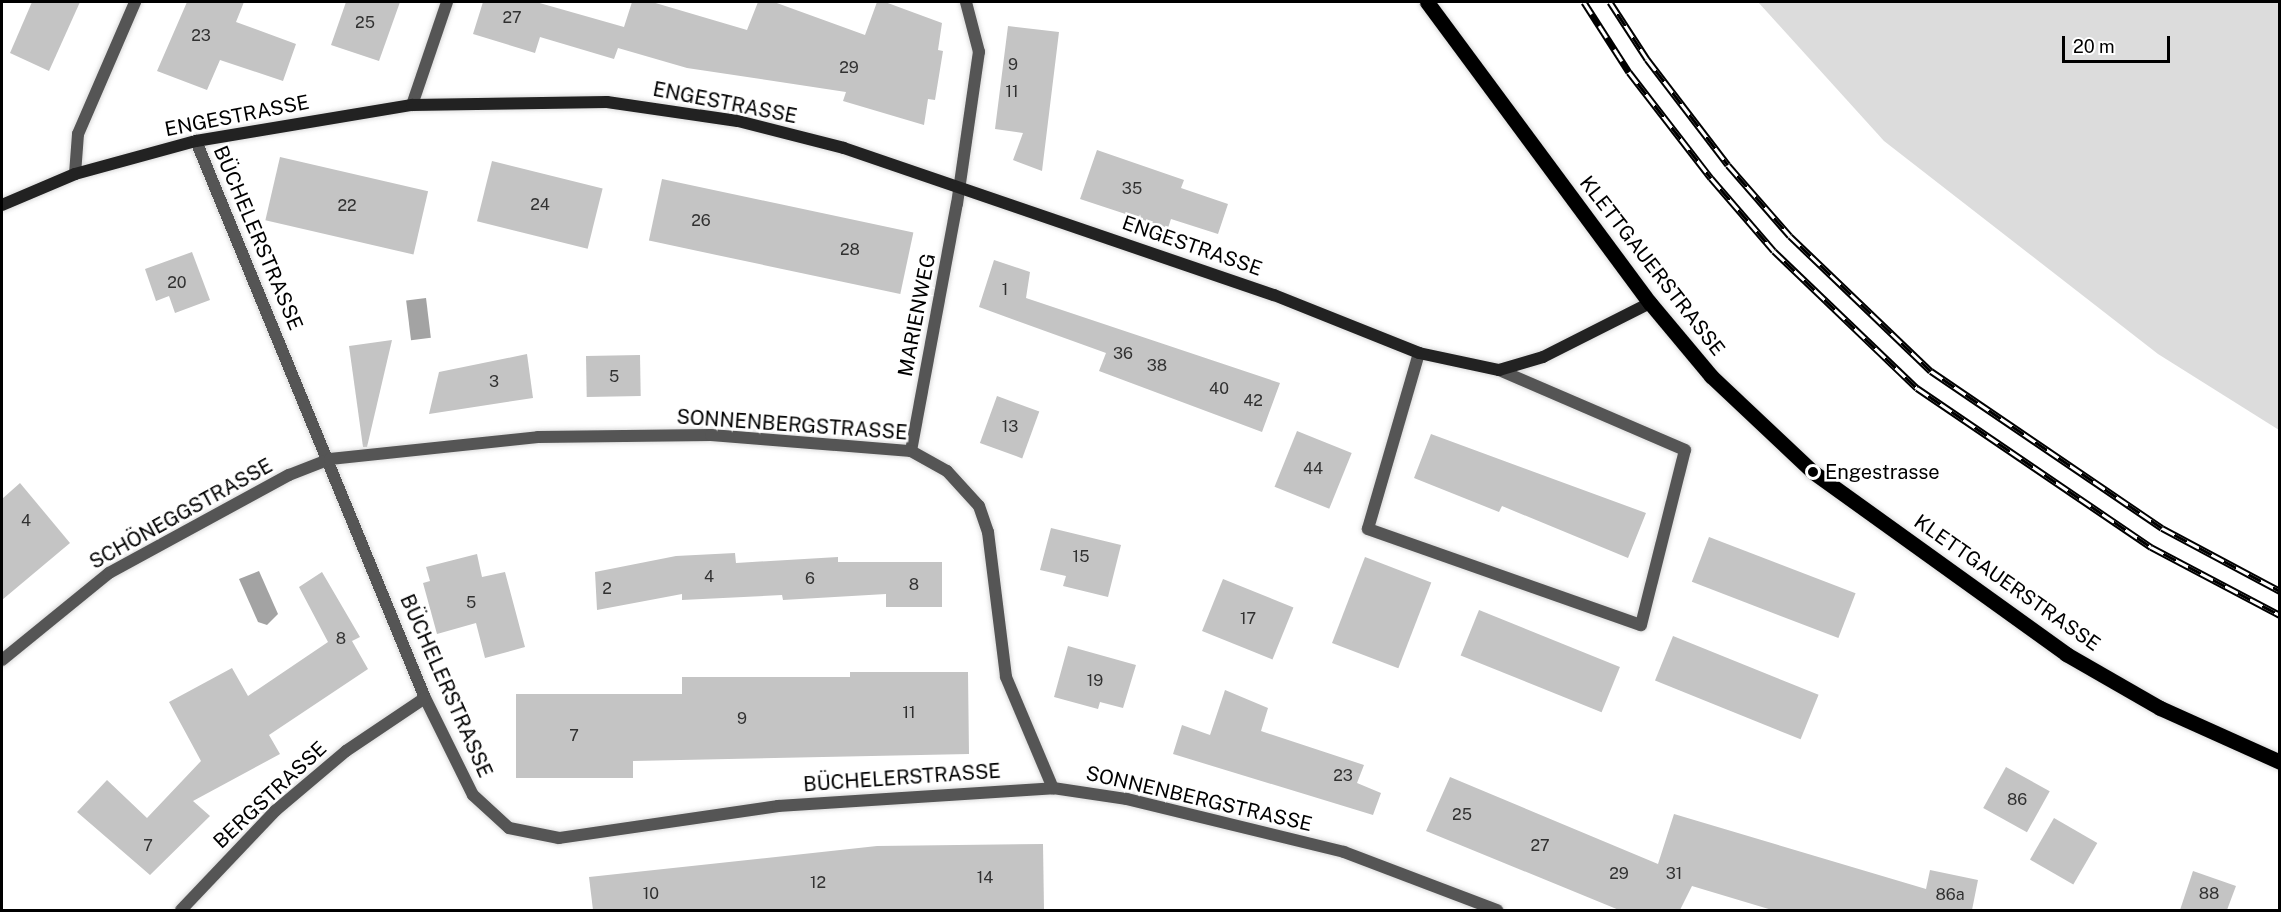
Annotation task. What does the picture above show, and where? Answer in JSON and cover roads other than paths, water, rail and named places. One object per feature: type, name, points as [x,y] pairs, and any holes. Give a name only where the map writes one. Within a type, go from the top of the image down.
[{"type":"main road","name":"KLETTGAUERSTRASSE","points":[[1426,2],[1650,303],[1711,376],[1813,472],[2066,654],[2160,708],[2280,762]]},
{"type":"street","points":[[75,174],[78,134],[135,2]]},
{"type":"street","points":[[412,105],[447,2]]},
{"type":"street","name":"MARIENWEG","points":[[911,452],[961,185],[979,52],[966,2]]},
{"type":"street","name":"ENGESTRASSE","points":[[2,205],[75,174],[196,141],[412,105],[629,105],[738,121],[961,185],[1274,295],[1419,353],[1499,370],[1684,450],[1641,625],[1368,528],[1419,353]]},
{"type":"street","name":"BÜCHELERSTRASSE","points":[[196,141],[330,459],[425,698],[473,795],[509,828],[559,838],[778,806],[1053,788]]},
{"type":"street","name":"ENGESTRASSE","points":[[1499,370],[1543,357],[1650,303]]},
{"type":"street","name":"SONNENBERGSTRASSE","points":[[330,459],[538,436],[711,435],[911,452],[947,471],[979,506],[988,532],[1006,677],[1053,788],[1127,799],[1344,852],[1497,910]]},
{"type":"street","name":"SCHÖNEGGSTRASSE","points":[[2,660],[109,573],[289,475],[330,459]]},
{"type":"street","name":"BERGSTRASSE","points":[[181,910],[275,811],[346,751],[425,698]]},
{"type":"railway","points":[[1584,2],[1629,72],[1711,178],[1774,251],[1917,388],[2151,547],[2280,615]]},
{"type":"railway","points":[[1610,2],[1647,59],[1728,165],[1790,236],[1931,371],[2162,528],[2280,591]]},
{"type":"place","name":"Engestrasse","points":[[1813,472]]}]
